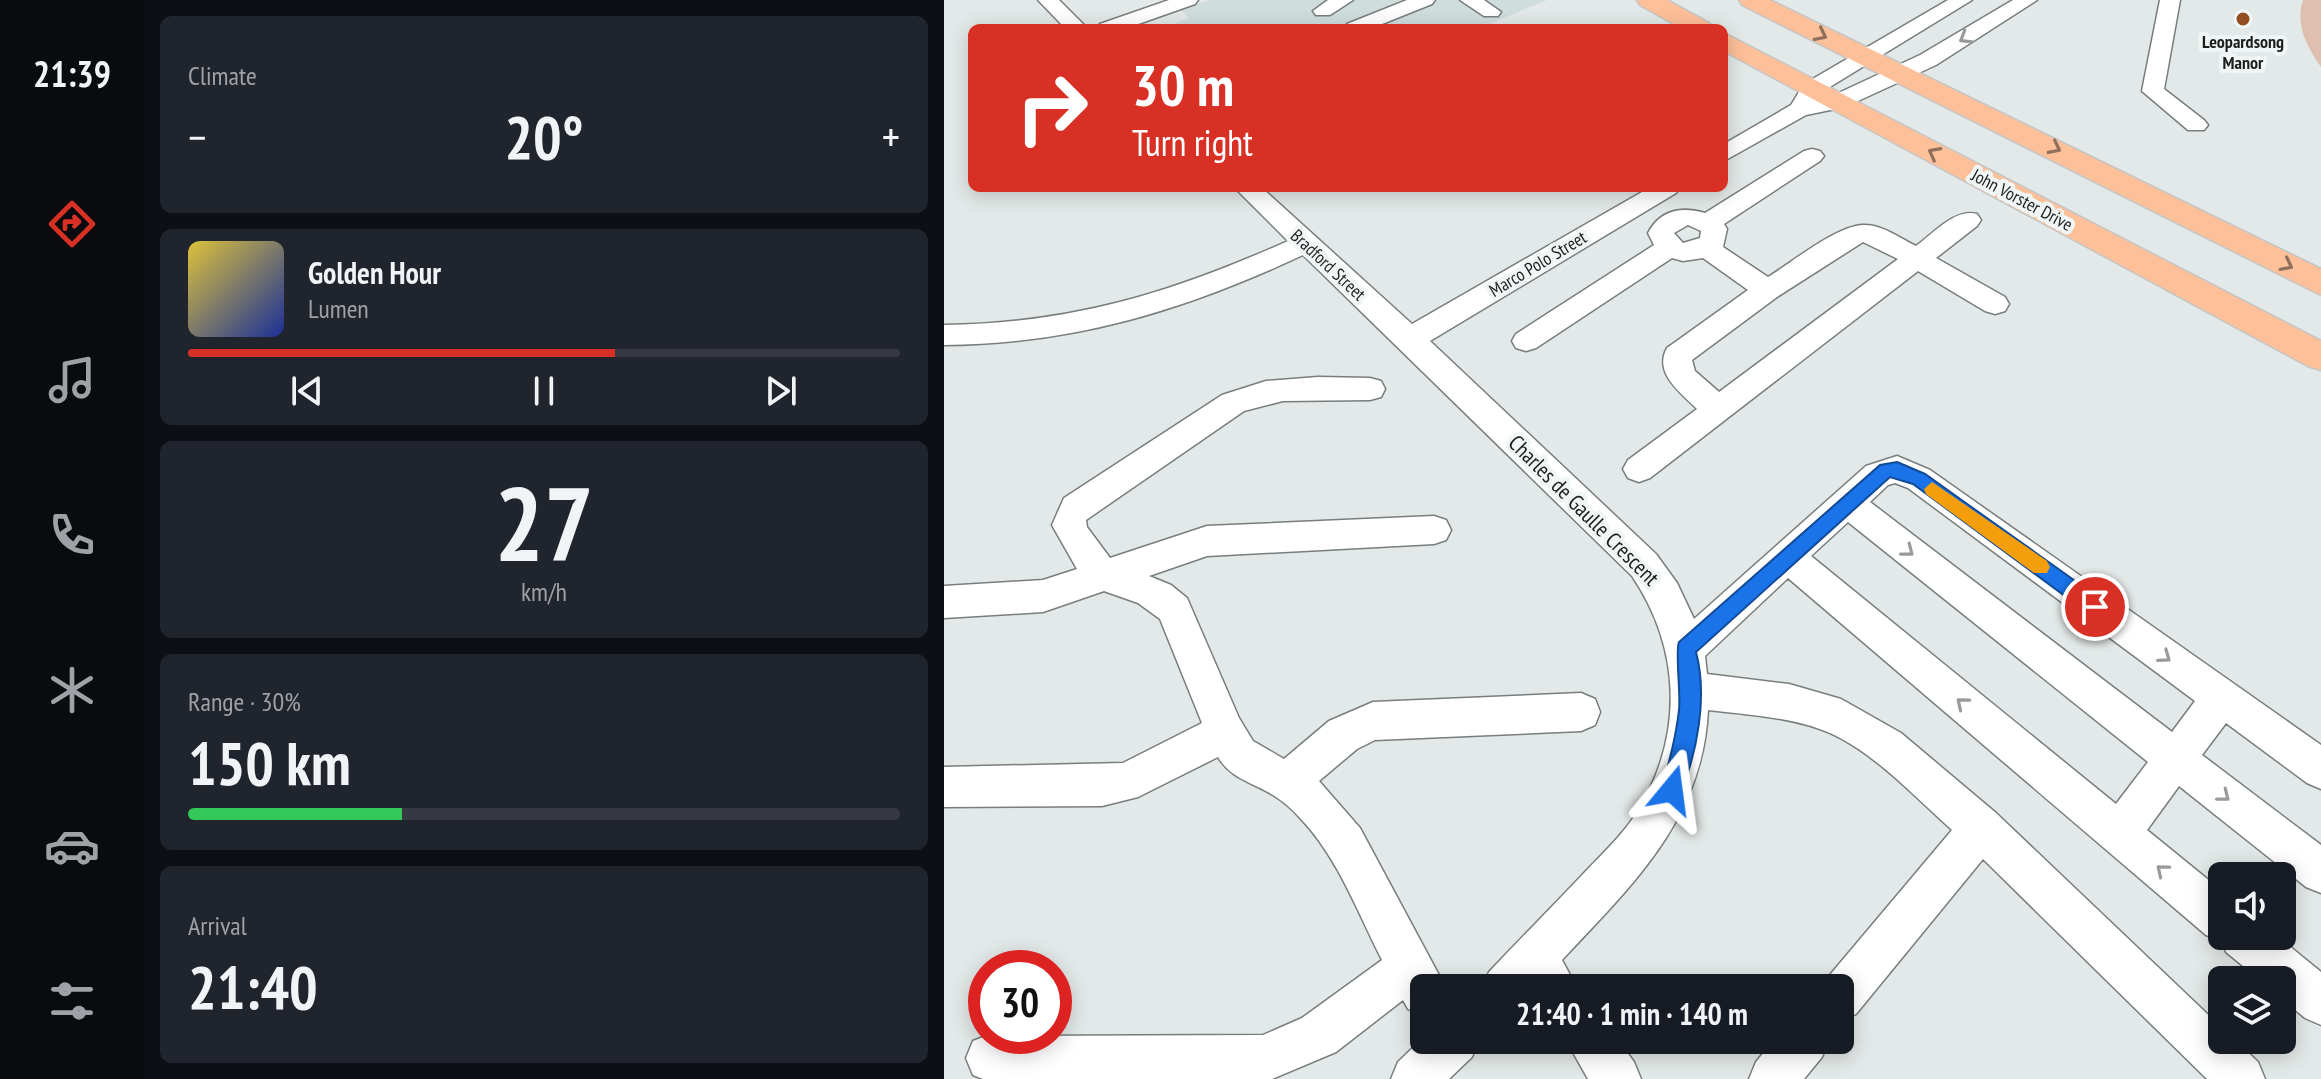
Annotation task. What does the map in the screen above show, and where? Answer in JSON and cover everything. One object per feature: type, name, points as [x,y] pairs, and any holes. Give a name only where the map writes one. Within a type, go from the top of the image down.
[{"type":"main road","points":[[1649,0],[1693,24]]},
{"type":"main road","points":[[1751,0],[2321,283]]},
{"type":"main road","name":"John Vorster Drive","points":[[1728,44],[1816,100],[2321,357]]},
{"type":"street","points":[[1048,0],[1073,24]]},
{"type":"street","points":[[1119,24],[1188,0]]},
{"type":"street","points":[[1323,11],[1343,0]]},
{"type":"street","points":[[1364,24],[1425,0]]},
{"type":"street","points":[[1470,0],[1491,12]]},
{"type":"street","points":[[1728,152],[1816,100],[1865,57],[1962,0]]},
{"type":"street","points":[[1816,100],[1901,74],[2027,0]]},
{"type":"street","points":[[2170,0],[2153,91],[2196,125]]},
{"type":"street","points":[[1640,204],[1687,252],[1812,156]]},
{"type":"street","name":"Bradford Street","points":[[1251,192],[1410,339]]},
{"type":"street","name":"Marco Polo Street","points":[[1410,339],[1660,192]]},
{"type":"street","points":[[1639,469],[1968,220]]},
{"type":"street","points":[[1526,341],[1670,234]]},
{"type":"street","points":[[1717,409],[1688,385],[1678,369],[1677,356],[1767,290],[1855,235],[1873,235],[1995,304]]},
{"type":"street","points":[[1708,236],[1767,290]]},
{"type":"street","points":[[945,336],[1026,331],[1103,319],[1218,284],[1304,244]]},
{"type":"street","name":"Charles de Gaulle Crescent","points":[[1410,339],[1644,565],[1669,598],[1690,668],[1681,760],[1672,790],[1652,827],[1534,974]]},
{"type":"street","points":[[1370,389],[1285,390],[1250,395],[1233,403],[1076,508],[1069,523],[1071,532],[1103,575],[1149,589],[1163,597],[1174,609],[1225,732],[1239,755],[1288,781],[1316,805],[1345,843],[1414,974]]},
{"type":"street","points":[[1686,649],[1886,470],[1909,473],[2321,769]]},
{"type":"street","points":[[1847,503],[2321,872]]},
{"type":"street","points":[[944,602],[1043,596],[1207,541],[1434,530]]},
{"type":"street","points":[[1787,557],[2208,907]]},
{"type":"street","points":[[1690,690],[1789,702],[1841,718],[1887,747],[1981,828],[2241,1079]]},
{"type":"street","points":[[2119,834],[2221,698]]},
{"type":"street","points":[[1288,781],[1343,735],[1373,721],[1581,712]]},
{"type":"street","points":[[944,787],[1102,786],[1124,783],[1225,732]]},
{"type":"street","points":[[1854,981],[1981,828]]},
{"type":"street","points":[[2259,950],[2321,1002]]},
{"type":"street","points":[[990,1058],[1263,1059],[1299,1047],[1410,984]]},
{"type":"street","points":[[1415,1079],[1440,1054]]},
{"type":"street","points":[[1600,1054],[1617,1079]]},
{"type":"street","points":[[1773,1079],[1794,1054]]},
{"type":"shaded area","points":[[1209,0],[1547,0],[1490,24],[1173,24],[1189,18],[1181,10]]},
{"type":"shaded area","points":[[2303,0],[2321,0],[2321,67],[2301,27]]},
{"type":"slow traffic","points":[[1932,489],[2040,567]]},
{"type":"place","name":"Leopardsong Manor","points":[[2243,19]]},
{"type":"route","points":[[1672,790],[1690,709],[1690,668],[1686,649],[1886,470],[1897,469],[1919,479],[2095,607]]}]
